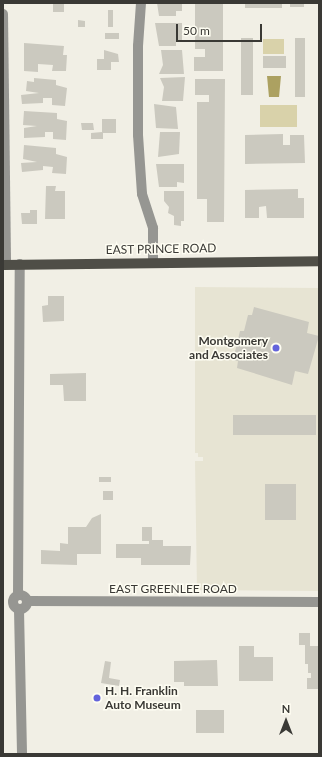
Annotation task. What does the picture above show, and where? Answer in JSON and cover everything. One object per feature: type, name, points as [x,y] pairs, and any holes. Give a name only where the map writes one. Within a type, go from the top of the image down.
[{"type":"main road","name":"EAST PRINCE ROAD","points":[[4,265],[319,261]]},
{"type":"street","points":[[141,3],[138,135],[142,194],[154,228],[154,262]]},
{"type":"street","points":[[3,14],[4,265]]},
{"type":"street","points":[[20,264],[13,603],[22,754]]},
{"type":"street","name":"EAST GREENLEE ROAD","points":[[13,603],[26,608],[27,601],[319,602]]},
{"type":"shaded area","points":[[263,39],[284,39],[284,54],[263,54]]},
{"type":"shaded area","points":[[267,76],[281,76],[279,97],[269,97]]},
{"type":"shaded area","points":[[260,105],[297,105],[297,127],[260,127]]},
{"type":"shaded area","points":[[195,287],[319,288],[319,591],[197,590],[195,461],[203,461],[203,457],[198,457],[198,453],[195,453]]},
{"type":"building","points":[[53,3],[64,3],[64,12],[53,12]]},
{"type":"building","points":[[157,3],[182,3],[182,11],[176,11],[176,16],[159,16]]},
{"type":"building","points":[[195,3],[223,3],[223,71],[194,71],[194,57],[205,57],[205,49],[195,49]]},
{"type":"building","points":[[245,3],[282,3],[282,8],[245,8]]},
{"type":"building","points":[[290,3],[304,3],[304,7],[290,7]]},
{"type":"building","points":[[108,10],[113,10],[113,27],[108,27]]},
{"type":"building","points":[[78,20],[85,21],[85,27],[78,27]]},
{"type":"building","points":[[155,23],[182,23],[182,41],[176,42],[176,46],[159,46]]},
{"type":"building","points":[[105,33],[119,33],[119,39],[105,39]]},
{"type":"building","points":[[241,38],[253,38],[253,95],[241,95]]},
{"type":"building","points":[[295,38],[305,38],[305,97],[295,97]]},
{"type":"building","points":[[24,43],[64,46],[63,55],[67,55],[66,71],[52,71],[53,65],[38,64],[38,72],[24,71]]},
{"type":"building","points":[[104,50],[118,54],[119,62],[111,62],[111,70],[97,70],[97,59],[104,59]]},
{"type":"building","points":[[161,50],[182,50],[184,74],[159,74],[163,65]]},
{"type":"building","points":[[263,56],[286,56],[286,68],[263,68]]},
{"type":"building","points":[[185,77],[183,101],[162,101],[164,87],[160,78]]},
{"type":"building","points":[[34,78],[56,80],[56,85],[67,88],[65,106],[52,105],[52,98],[43,98],[43,103],[22,104],[21,95],[39,93],[26,91],[27,81],[34,82]]},
{"type":"building","points":[[195,79],[225,79],[224,222],[207,222],[207,199],[197,199],[197,102],[209,102],[209,95],[195,95]]},
{"type":"building","points":[[154,104],[176,107],[178,129],[156,128]]},
{"type":"building","points":[[24,111],[57,113],[57,119],[67,121],[66,140],[53,139],[53,132],[45,132],[45,137],[24,138],[24,128],[37,126],[23,125]]},
{"type":"building","points":[[102,119],[116,119],[116,133],[103,133],[103,139],[91,139],[91,133],[102,132]]},
{"type":"building","points":[[81,123],[93,123],[94,130],[82,130]]},
{"type":"building","points":[[160,132],[180,132],[179,154],[158,157]]},
{"type":"building","points":[[283,134],[283,145],[290,145],[290,135],[304,135],[305,163],[245,164],[245,135]]},
{"type":"building","points":[[24,145],[56,148],[56,154],[67,157],[66,174],[52,173],[53,167],[43,166],[43,170],[22,172],[21,163],[37,162],[23,159]]},
{"type":"building","points":[[156,164],[184,164],[184,183],[177,182],[177,187],[159,187]]},
{"type":"building","points":[[46,186],[56,186],[55,191],[65,191],[65,219],[45,219]]},
{"type":"building","points":[[298,189],[298,198],[304,198],[304,218],[267,218],[266,206],[259,207],[259,218],[245,218],[245,190]]},
{"type":"building","points":[[164,191],[184,191],[184,221],[181,221],[181,226],[174,225],[174,216],[168,213],[169,207],[164,201]]},
{"type":"building","points":[[30,210],[37,210],[37,224],[22,224],[21,213],[30,213]]},
{"type":"building","points":[[48,296],[64,296],[64,321],[43,322],[42,306],[48,305]]},
{"type":"building","name":"Montgomery and Associates","points":[[254,307],[309,322],[307,333],[319,336],[308,374],[295,371],[292,385],[237,368],[238,361],[233,360],[240,331],[244,331],[248,315],[252,315]]},
{"type":"building","points":[[86,373],[86,401],[64,401],[63,385],[50,385],[50,374]]},
{"type":"building","points":[[233,415],[316,415],[316,435],[233,435]]},
{"type":"building","points":[[99,477],[111,477],[111,482],[99,482]]},
{"type":"building","points":[[265,484],[296,484],[296,520],[265,520]]},
{"type":"building","points":[[103,491],[113,491],[113,500],[103,500]]},
{"type":"building","points":[[101,514],[101,554],[77,554],[77,565],[41,564],[41,550],[60,551],[60,543],[68,544],[68,527],[86,527],[92,518]]},
{"type":"building","points":[[142,527],[152,527],[152,540],[163,540],[163,546],[191,546],[190,565],[141,565],[141,558],[116,558],[116,544],[149,544],[149,541],[142,541]]},
{"type":"building","points":[[299,633],[310,633],[310,646],[319,646],[319,689],[307,689],[307,678],[311,678],[311,673],[308,673],[308,664],[305,664],[305,645],[299,645]]},
{"type":"building","points":[[239,646],[254,646],[254,657],[273,657],[273,681],[239,681]]},
{"type":"building","points":[[217,660],[218,686],[184,686],[184,682],[174,682],[174,661]]},
{"type":"building","points":[[105,661],[111,662],[109,678],[120,680],[119,686],[101,683]]},
{"type":"building","points":[[196,710],[224,710],[224,733],[196,733]]},
{"type":"place","name":"Montgomery and Associates","points":[[276,348]]},
{"type":"place","name":"H. H. Franklin Auto Museum","points":[[97,698]]}]
